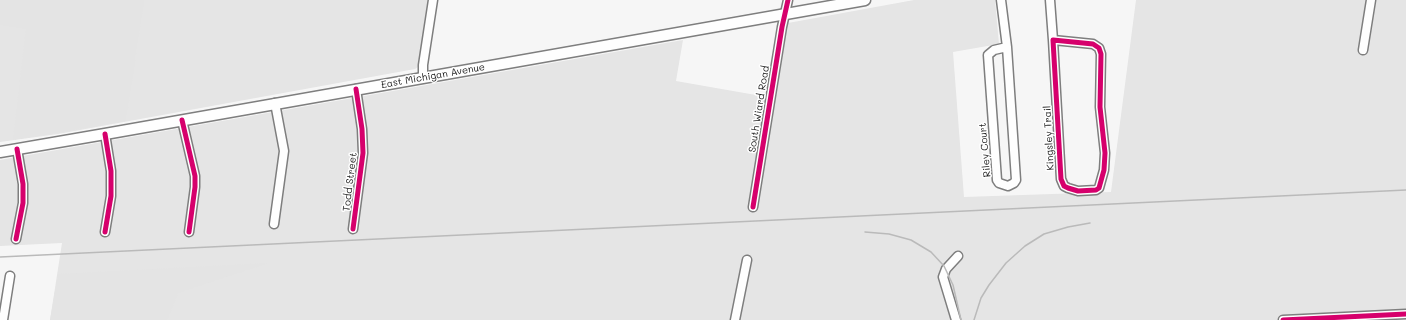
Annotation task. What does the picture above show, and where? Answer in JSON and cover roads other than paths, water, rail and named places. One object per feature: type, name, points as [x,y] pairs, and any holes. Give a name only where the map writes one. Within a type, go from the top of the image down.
[{"type":"main road","name":"East Michigan Avenue","points":[[0,152],[865,0]]},
{"type":"street","points":[[423,77],[423,65],[433,0]]},
{"type":"street","name":"South Wiard Road","points":[[753,207],[782,27],[788,0]]},
{"type":"street","name":"Riley Court","points":[[1001,0],[1007,48],[1016,180],[1008,186],[999,183],[997,180],[988,55],[994,50],[1007,48]]},
{"type":"street","name":"Kingsley Trail","points":[[1050,0],[1060,179],[1064,186],[1068,188],[1078,191],[1096,190],[1099,188],[1104,170],[1105,153],[1100,108],[1101,54],[1099,48],[1093,44],[1053,40]]},
{"type":"street","points":[[1363,50],[1371,0]]},
{"type":"street","name":"Todd Street","points":[[353,229],[363,153],[362,130],[356,89]]},
{"type":"street","points":[[274,224],[284,151],[276,103]]},
{"type":"street","points":[[182,120],[195,176],[189,232]]},
{"type":"street","points":[[105,134],[111,171],[111,196],[105,232]]},
{"type":"street","points":[[16,239],[23,203],[24,184],[17,149]]},
{"type":"street","points":[[956,320],[943,277],[946,269],[958,256]]},
{"type":"street","points":[[736,320],[747,260]]},
{"type":"street","points":[[3,320],[10,276]]},
{"type":"street","points":[[1283,320],[1406,314]]},
{"type":"railway","points":[[0,257],[1406,190]]},
{"type":"railway","points":[[974,320],[981,298],[989,285],[1006,263],[1025,246],[1044,234],[1068,227],[1090,223]]},
{"type":"railway","points":[[865,232],[889,234],[911,240],[931,252],[944,266],[953,285],[961,320]]}]
